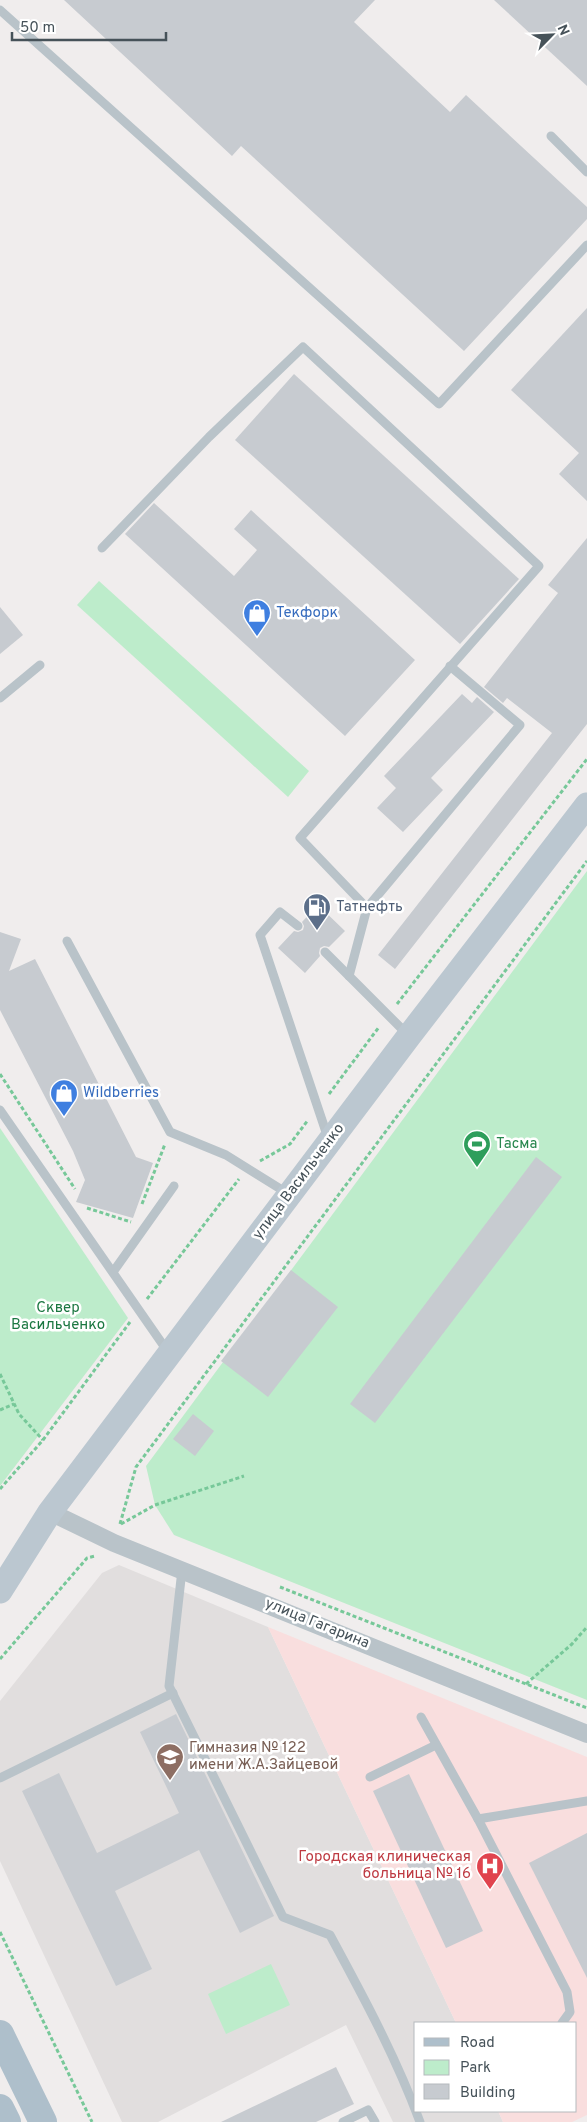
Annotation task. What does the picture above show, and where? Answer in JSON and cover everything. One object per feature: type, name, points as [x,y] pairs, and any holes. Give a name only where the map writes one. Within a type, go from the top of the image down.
[{"type":"main road","name":"улица Васильченко","points":[[0,1591],[9,1569],[50,1512],[409,1036],[587,805]]},
{"type":"main road","points":[[0,2034],[43,2122]]},
{"type":"main road","points":[[0,2108],[7,2122]]},
{"type":"street","name":"улица Гагарина","points":[[50,1512],[114,1543],[587,1734]]},
{"type":"lane","points":[[0,10],[440,404],[587,245]]},
{"type":"lane","points":[[551,136],[587,172]]},
{"type":"lane","points":[[102,548],[209,437],[303,347],[539,566],[300,838],[367,908]]},
{"type":"lane","points":[[0,698],[40,665]]},
{"type":"lane","points":[[349,976],[367,908],[520,725],[450,666]]},
{"type":"lane","points":[[298,926],[280,912],[260,935],[330,1143]]},
{"type":"lane","points":[[67,942],[170,1132],[226,1155],[290,1194]]},
{"type":"lane","points":[[324,952],[409,1036]]},
{"type":"lane","points":[[0,1110],[169,1355]]},
{"type":"lane","points":[[113,1272],[174,1186]]},
{"type":"lane","points":[[182,1570],[169,1686],[282,1917],[330,1935],[373,2016],[414,2106]]},
{"type":"lane","points":[[0,1778],[173,1693]]},
{"type":"lane","points":[[421,1717],[478,1819],[567,1992],[570,2012],[563,2022]]},
{"type":"lane","points":[[370,1776],[436,1745]]},
{"type":"lane","points":[[478,1819],[587,1801]]},
{"type":"lane","points":[[343,2122],[368,2110],[375,2122]]},
{"type":"path","points":[[0,1489],[43,1440],[139,1309],[248,1167],[290,1144],[587,759]]},
{"type":"path","points":[[120,1524],[136,1467],[587,862]]},
{"type":"path","points":[[0,1074],[76,1190],[74,1197]]},
{"type":"path","points":[[141,1205],[170,1132]]},
{"type":"path","points":[[81,1206],[134,1223]]},
{"type":"path","points":[[0,1374],[19,1414],[43,1440]]},
{"type":"path","points":[[0,1410],[14,1404]]},
{"type":"path","points":[[120,1524],[155,1505],[244,1476]]},
{"type":"path","points":[[120,1524],[130,1528]]},
{"type":"path","points":[[0,1659],[86,1558],[102,1554]]},
{"type":"path","points":[[278,1586],[587,1708]]},
{"type":"path","points":[[526,1684],[572,1644],[587,1627]]},
{"type":"path","points":[[0,1932],[92,2122]]},
{"type":"shaded area","name":"Гимназия № 122 имени Ж.А.Зайцевой","points":[[119,1565],[268,1627],[456,2022],[414,2022],[414,2112],[498,2112],[503,2122],[393,2122],[346,2025],[158,2122],[122,2122],[0,1861],[0,1701],[102,1573]]},
{"type":"shaded area","name":"Городская клиническая больница № 16","points":[[268,1627],[587,1757],[587,2115],[572,2122],[503,2122],[498,2112],[577,2112],[577,2022],[456,2022]]},
{"type":"green space","points":[[99,581],[309,771],[288,797],[77,605]]},
{"type":"green space","name":"Тасма","points":[[587,871],[587,1700],[174,1535],[155,1505],[146,1466]]},
{"type":"green space","name":"Сквер Васильченко","points":[[0,1128],[128,1318],[0,1486]]},
{"type":"green space","points":[[271,1964],[290,2005],[226,2034],[208,1994]]},
{"type":"building","points":[[64,0],[375,0],[354,22],[450,112],[466,95],[587,207],[587,219],[464,351],[241,146],[232,156]]},
{"type":"building","points":[[494,0],[587,0],[587,86]]},
{"type":"building","points":[[587,308],[587,501],[559,474],[579,453],[511,390]]},
{"type":"building","points":[[294,374],[519,579],[460,644],[235,440]]},
{"type":"building","points":[[154,503],[234,576],[257,550],[234,529],[251,510],[415,660],[345,736],[125,534]]},
{"type":"building","points":[[587,538],[587,724],[395,969],[378,955],[552,733],[507,698],[503,703],[484,687],[558,593],[548,585]]},
{"type":"building","points":[[0,607],[23,635],[0,654]]},
{"type":"building","points":[[462,694],[472,703],[477,697],[494,712],[431,778],[443,790],[403,832],[377,808],[396,788],[384,776]]},
{"type":"building","points":[[318,905],[345,931],[329,947],[324,946],[320,948],[320,956],[305,973],[278,948],[294,931],[303,930],[302,922]]},
{"type":"building","points":[[0,932],[21,939],[9,971],[35,959],[136,1157],[153,1163],[133,1218],[76,1202],[85,1180],[73,1151],[0,1010]]},
{"type":"building","points":[[536,1157],[562,1177],[375,1423],[350,1404]]},
{"type":"building","points":[[291,1270],[338,1307],[268,1397],[221,1361]]},
{"type":"building","points":[[193,1414],[214,1431],[195,1456],[173,1439]]},
{"type":"building","points":[[176,1714],[274,1916],[240,1933],[199,1850],[115,1891],[152,1969],[116,1986],[22,1791],[59,1773],[97,1853],[179,1813],[140,1732]]},
{"type":"building","points":[[409,1774],[483,1931],[446,1948],[373,1791]]},
{"type":"building","points":[[587,1833],[587,1978],[529,1863]]},
{"type":"building","points":[[336,2067],[354,2104],[316,2122],[221,2122]]},
{"type":"place","name":"Текфорк","points":[[257,637]]},
{"type":"place","name":"Татнефть","points":[[317,931]]},
{"type":"place","name":"Wildberries","points":[[64,1117]]},
{"type":"place","name":"Тасма","points":[[477,1168]]},
{"type":"place","name":"Гимназия № 122 имени Ж.А.Зайцевой","points":[[170,1781]]},
{"type":"place","name":"Городская клиническая больница № 16","points":[[490,1890]]}]
